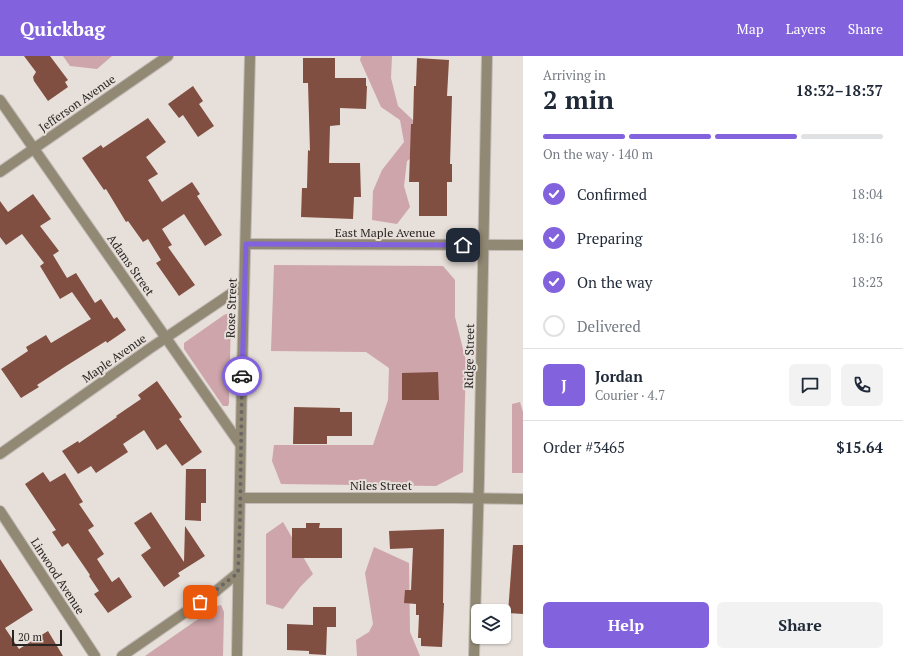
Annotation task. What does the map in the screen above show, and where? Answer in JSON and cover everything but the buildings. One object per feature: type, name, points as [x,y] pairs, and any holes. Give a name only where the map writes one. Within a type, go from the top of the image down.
[{"type":"street","name":"Jefferson Avenue","points":[[0,172],[168,56]]},
{"type":"street","name":"Rose Street","points":[[237,656],[240,444],[250,56]]},
{"type":"street","name":"Ridge Street","points":[[474,656],[479,498],[487,56]]},
{"type":"street","name":"Adams Street","points":[[0,100],[240,444]]},
{"type":"street","name":"East Maple Avenue","points":[[246,244],[523,245]]},
{"type":"street","name":"Maple Avenue","points":[[0,454],[244,286]]},
{"type":"street","name":"Niles Street","points":[[240,498],[523,499]]},
{"type":"street","name":"Linwood Avenue","points":[[0,511],[94,656]]},
{"type":"street","points":[[122,656],[216,591],[238,573]]},
{"type":"shaded area","points":[[63,56],[112,56],[97,69],[70,66]]},
{"type":"shaded area","points":[[361,56],[392,56],[391,78],[398,106],[415,122],[414,156],[407,161],[404,186],[410,207],[397,224],[372,220],[373,191],[382,170],[404,142],[400,120],[381,107],[360,60]]},
{"type":"shaded area","points":[[274,265],[443,266],[455,280],[455,317],[466,361],[463,472],[436,486],[281,484],[272,461],[274,445],[373,445],[388,400],[389,368],[366,352],[271,351]]},
{"type":"shaded area","points":[[229,313],[231,316],[229,403],[228,406],[223,406],[184,349],[184,343]]},
{"type":"shaded area","points":[[520,402],[523,412],[523,473],[512,473],[512,404]]},
{"type":"shaded area","points":[[283,522],[313,574],[301,586],[283,609],[266,604],[266,534]]},
{"type":"shaded area","points":[[374,547],[409,563],[410,632],[420,656],[357,656],[356,640],[369,632],[373,624],[365,573]]},
{"type":"shaded area","points":[[221,605],[224,612],[223,656],[145,656],[217,606]]},
{"type":"way so far","points":[[200,602],[238,573],[242,376]]},
{"type":"route","points":[[242,376],[246,244],[463,245]]}]
